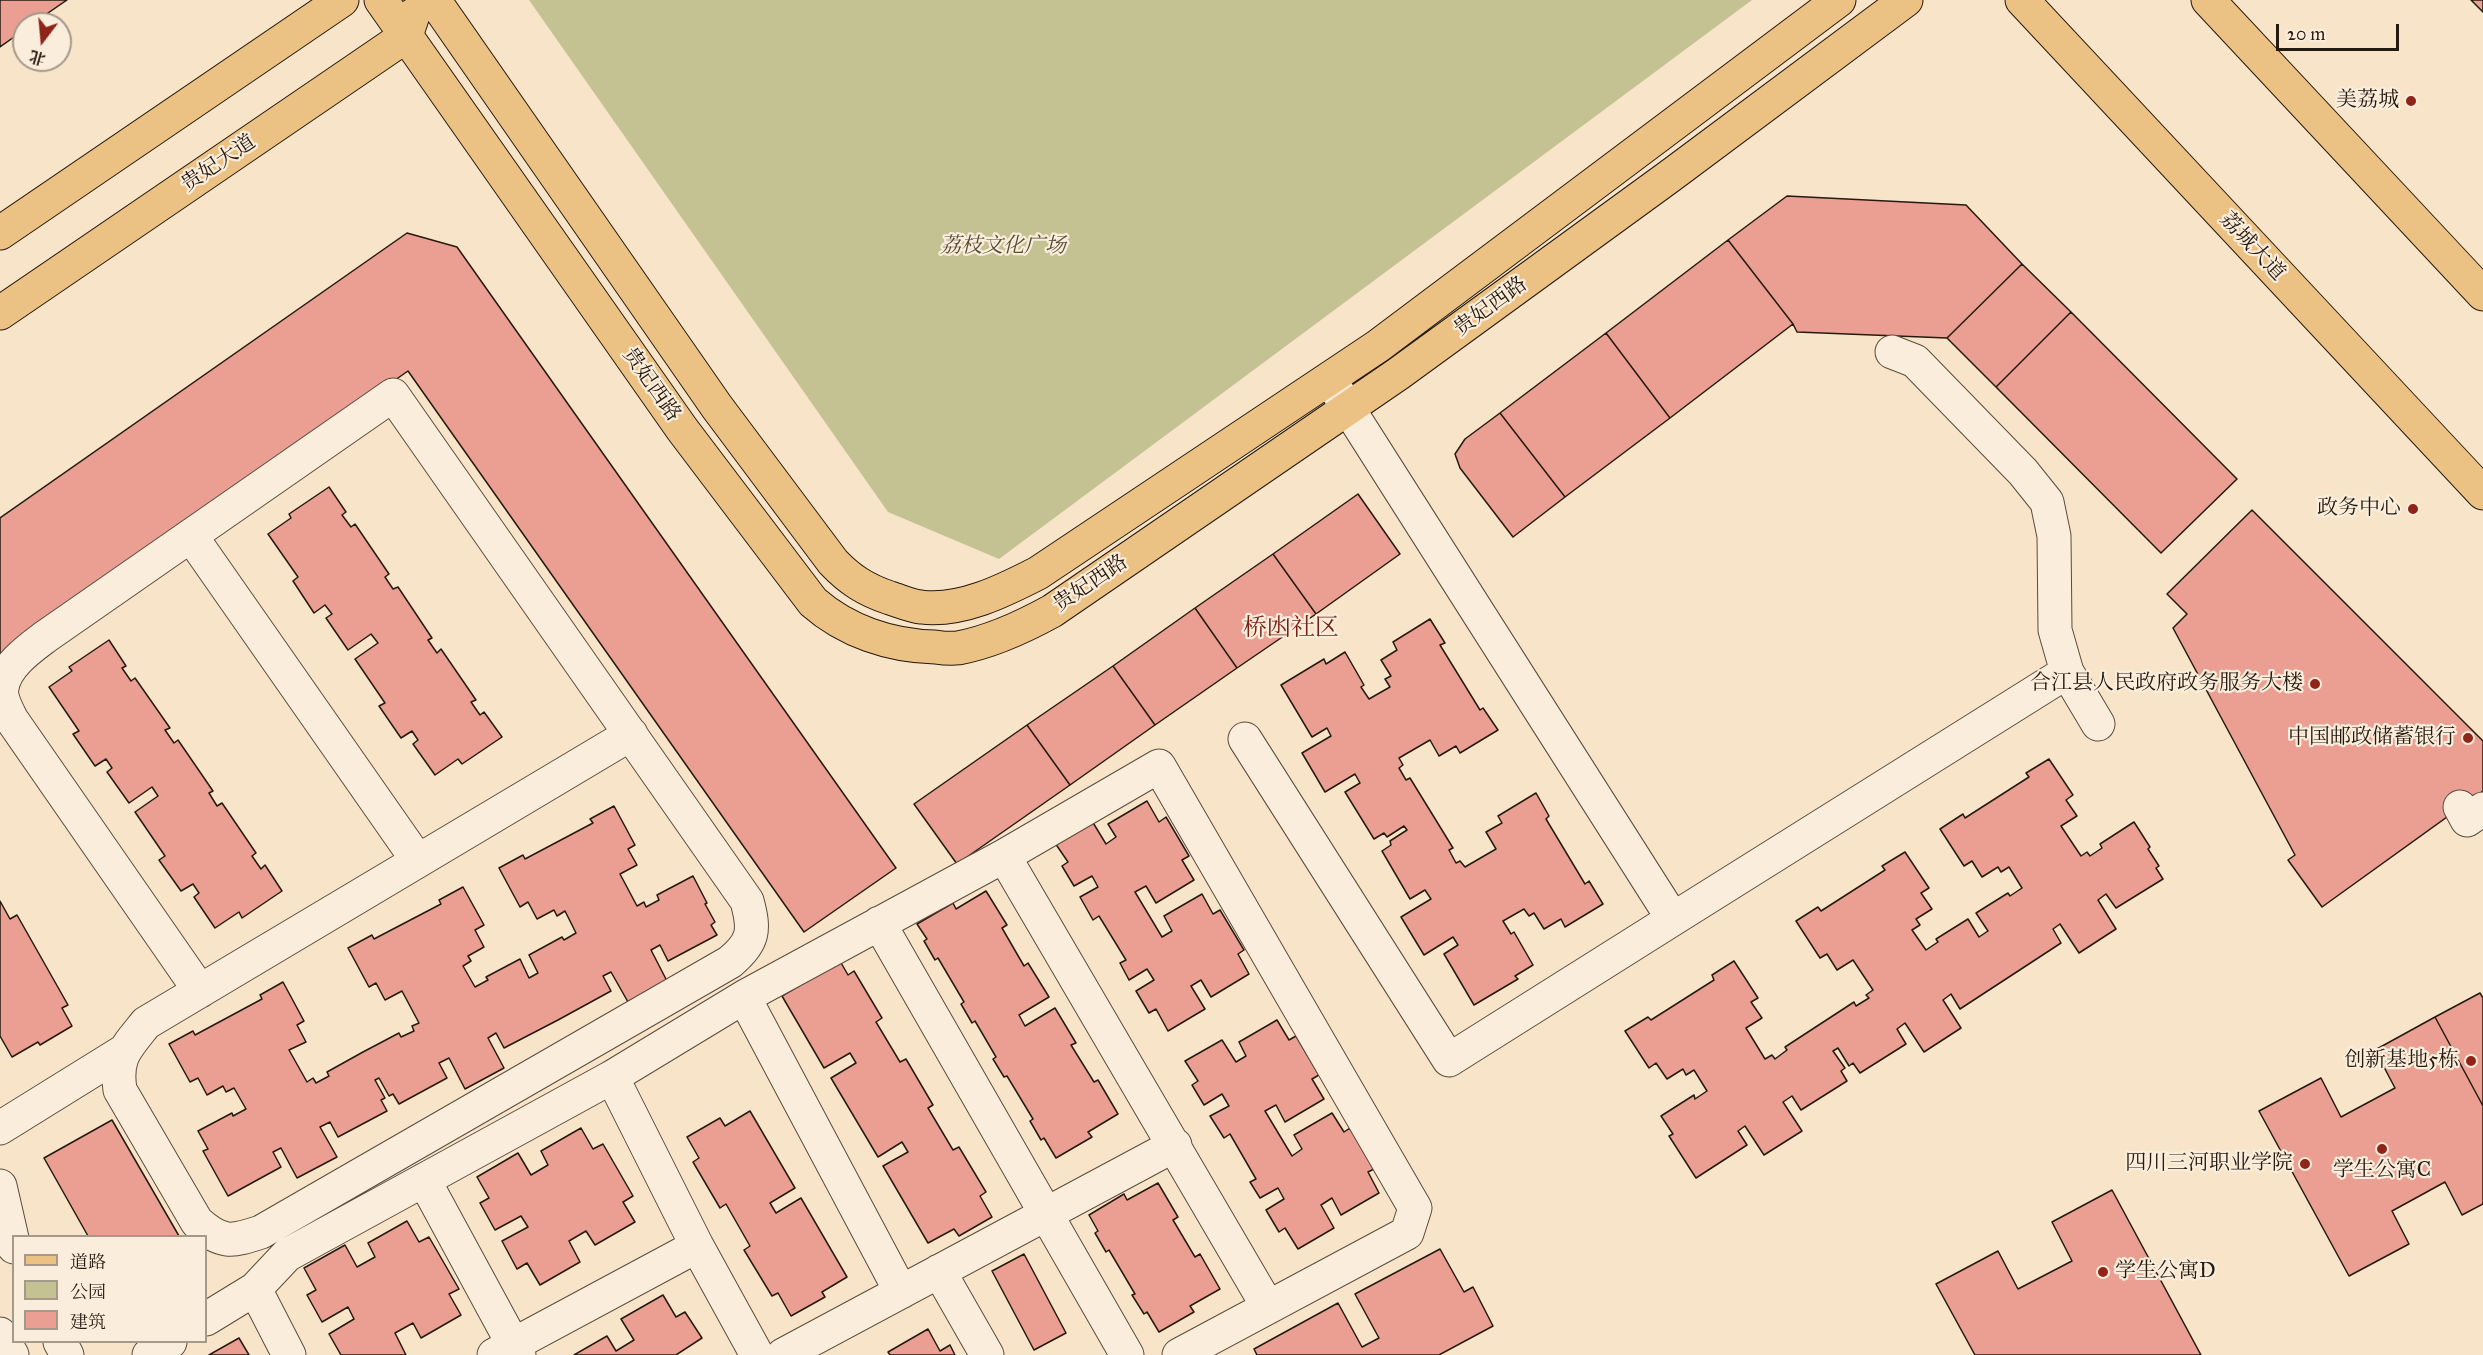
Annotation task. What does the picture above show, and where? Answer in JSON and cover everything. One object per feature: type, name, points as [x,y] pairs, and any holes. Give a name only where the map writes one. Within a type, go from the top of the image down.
[{"type":"main road","points":[[0,233],[342,0]]},
{"type":"main road","name":"贵妃西路","points":[[381,0],[682,429],[813,602],[828,615],[850,628],[881,640],[919,647],[957,648],[1022,627],[1052,611],[1408,367],[1661,183],[1906,0]]},
{"type":"main road","points":[[406,36],[418,0]]},
{"type":"main road","name":"贵妃西路","points":[[434,0],[717,407],[833,562],[848,578],[868,590],[919,607],[947,608],[1006,590],[1038,573],[1378,346],[1839,0]]},
{"type":"main road","name":"荔城大道","points":[[2022,0],[2122,110],[2483,493]]},
{"type":"main road","points":[[2208,0],[2483,294]]},
{"type":"main road","name":"贵妃大道","points":[[0,314],[406,36]]},
{"type":"street","points":[[1892,352],[1915,361],[2022,472],[2047,502],[2054,536],[2055,630],[2067,672],[2098,723]]},
{"type":"street","points":[[1329,379],[1673,919]]},
{"type":"street","points":[[124,1050],[117,1072],[120,1090],[197,1222],[213,1237],[236,1240],[261,1232],[730,962],[751,938],[752,921],[747,901],[393,395],[45,637],[20,657],[1,688],[4,703],[12,720],[200,991]]},
{"type":"street","points":[[191,536],[418,861]]},
{"type":"street","points":[[1245,739],[1449,1060],[2067,672]]},
{"type":"street","points":[[0,1128],[124,1050],[146,1023],[631,734]]},
{"type":"street","points":[[207,1318],[255,1288],[286,1255],[612,1077],[744,997],[1004,856],[1159,766],[1414,1208],[1407,1233],[1179,1355]]},
{"type":"street","points":[[1004,856],[1268,1307]]},
{"type":"street","points":[[879,923],[1127,1355]]},
{"type":"street","points":[[744,997],[901,1292]]},
{"type":"street","points":[[612,1077],[697,1246],[757,1355]]},
{"type":"street","points":[[783,1355],[1175,1145]]},
{"type":"street","points":[[424,1180],[509,1352],[697,1246]]},
{"type":"street","points":[[0,1189],[12,1239]]},
{"type":"street","points":[[939,1271],[987,1355]]},
{"type":"street","points":[[255,1288],[289,1355]]},
{"type":"street","points":[[0,1334],[12,1355]]},
{"type":"street","points":[[148,1355],[167,1343]]},
{"type":"green space","name":"荔枝文化广场","points":[[529,0],[1752,0],[999,559],[888,512]]},
{"type":"building","points":[[0,0],[67,0],[50,12],[12,12],[12,38],[0,47]]},
{"type":"building","points":[[2471,0],[2483,0],[2483,12]]},
{"type":"building","points":[[1787,196],[1966,205],[2022,264],[1947,338],[1797,332],[1728,240]]},
{"type":"building","points":[[407,233],[457,247],[896,868],[804,932],[408,371],[0,656],[0,518]]},
{"type":"building","points":[[1728,240],[1793,324],[1670,418],[1606,333]]},
{"type":"building","points":[[2022,264],[2071,312],[1996,387],[1947,338]]},
{"type":"building","points":[[2071,312],[2237,479],[2161,553],[1996,387]]},
{"type":"building","points":[[1606,333],[1670,418],[1565,497],[1500,413]]},
{"type":"building","points":[[1500,413],[1565,497],[1513,537],[1460,468],[1455,454],[1465,439]]},
{"type":"building","points":[[329,487],[346,512],[342,515],[351,527],[355,524],[389,574],[385,577],[393,589],[398,587],[432,638],[428,640],[437,653],[441,649],[476,700],[471,702],[480,715],[484,712],[502,737],[462,764],[458,759],[435,775],[413,744],[418,740],[412,731],[401,738],[379,706],[385,703],[355,659],[378,643],[371,634],[348,650],[326,618],[332,614],[325,605],[314,613],[293,581],[298,577],[268,534],[291,518],[289,514]]},
{"type":"building","points":[[1358,494],[1400,554],[1316,614],[1273,554]]},
{"type":"building","name":"合江县人民政府政务服务大楼","points":[[2252,510],[2483,741],[2483,791],[2322,907],[2288,860],[2295,855],[2173,628],[2187,614],[2167,594]]},
{"type":"building","points":[[1273,554],[1316,614],[1237,668],[1195,608]]},
{"type":"building","points":[[1195,608],[1237,668],[1155,725],[1113,666]]},
{"type":"building","points":[[1430,619],[1445,643],[1440,645],[1480,710],[1483,708],[1498,730],[1460,753],[1456,746],[1439,756],[1430,740],[1399,758],[1403,765],[1399,768],[1406,780],[1410,778],[1453,848],[1449,850],[1456,863],[1460,861],[1465,867],[1496,849],[1486,832],[1502,823],[1498,816],[1536,793],[1549,816],[1546,819],[1585,884],[1589,881],[1603,904],[1565,927],[1561,919],[1544,929],[1534,913],[1529,916],[1524,909],[1503,921],[1511,934],[1514,932],[1533,965],[1515,976],[1518,979],[1474,1005],[1444,954],[1458,945],[1453,937],[1424,955],[1401,917],[1431,899],[1425,890],[1410,899],[1382,851],[1391,845],[1390,841],[1407,830],[1404,826],[1387,837],[1384,833],[1374,839],[1345,792],[1360,783],[1355,774],[1325,792],[1302,753],[1331,736],[1327,728],[1312,737],[1281,685],[1324,659],[1326,664],[1345,652],[1364,685],[1361,687],[1369,699],[1390,687],[1385,679],[1391,676],[1381,660],[1397,650],[1393,642]]},
{"type":"building","points":[[109,640],[126,666],[122,668],[131,681],[135,678],[170,728],[165,730],[174,743],[178,740],[213,791],[209,793],[217,806],[222,803],[256,853],[252,856],[261,869],[265,865],[282,891],[242,918],[239,912],[215,928],[194,897],[199,893],[193,884],[181,891],[159,860],[165,856],[135,812],[158,796],[152,787],[129,803],[107,772],[112,768],[106,759],[95,766],[73,734],[79,731],[49,687],[72,671],[69,667]]},
{"type":"building","points":[[1113,666],[1155,725],[1070,785],[1027,725]]},
{"type":"building","points":[[1027,725],[1070,785],[957,864],[914,804]]},
{"type":"building","points":[[2049,759],[2073,795],[2066,800],[2077,816],[2061,826],[2081,856],[2087,852],[2090,856],[2102,848],[2100,844],[2134,822],[2150,847],[2148,849],[2159,866],[2156,868],[2163,879],[2116,908],[2106,894],[2098,900],[2116,929],[2079,953],[2060,924],[2053,929],[2061,943],[1960,1009],[1951,994],[1943,1000],[1961,1028],[1924,1052],[1905,1023],[1897,1029],[1906,1044],[1860,1073],[1853,1063],[1849,1066],[1838,1048],[1833,1051],[1845,1068],[1841,1071],[1847,1081],[1801,1110],[1792,1096],[1783,1102],[1802,1131],[1764,1155],[1745,1126],[1738,1131],[1747,1145],[1696,1178],[1669,1136],[1673,1134],[1661,1116],[1694,1095],[1695,1099],[1707,1091],[1694,1070],[1686,1075],[1683,1069],[1667,1079],[1656,1063],[1649,1068],[1625,1031],[1648,1017],[1651,1020],[1714,980],[1712,975],[1734,961],[1758,998],[1751,1002],[1762,1018],[1746,1028],[1765,1059],[1772,1055],[1775,1059],[1787,1050],[1785,1047],[1854,1002],[1856,1006],[1869,998],[1866,995],[1873,990],[1853,960],[1837,970],[1827,954],[1820,958],[1796,921],[1818,907],[1821,911],[1885,870],[1882,866],[1905,852],[1929,888],[1921,893],[1932,909],[1916,919],[1920,925],[1912,930],[1926,950],[1938,942],[1936,939],[1968,919],[1979,937],[1988,931],[1976,913],[2008,893],[2010,896],[2022,888],[2009,867],[2001,872],[1998,867],[1982,877],[1972,861],[1964,866],[1940,829],[1963,814],[1965,818],[2029,777],[2026,773]]},
{"type":"building","points":[[1147,801],[1159,822],[1166,817],[1189,856],[1182,860],[1194,880],[1156,903],[1146,886],[1135,892],[1162,937],[1172,931],[1164,916],[1202,894],[1213,914],[1220,910],[1244,950],[1238,954],[1249,974],[1211,997],[1201,980],[1191,986],[1205,1009],[1168,1031],[1156,1009],[1149,1013],[1136,991],[1154,980],[1147,969],[1129,980],[1120,963],[1126,960],[1099,916],[1093,920],[1080,897],[1098,887],[1092,876],[1074,886],[1062,866],[1068,862],[1055,843],[1092,821],[1106,844],[1116,837],[1108,824]]},
{"type":"building","points":[[614,806],[635,845],[628,849],[637,865],[620,874],[637,906],[644,902],[646,907],[659,900],[657,895],[693,876],[715,922],[711,925],[717,935],[668,961],[660,945],[651,950],[667,981],[628,1002],[611,972],[603,976],[611,991],[558,1020],[504,1048],[496,1033],[488,1038],[504,1068],[465,1089],[449,1058],[439,1063],[447,1078],[399,1104],[393,1094],[389,1096],[379,1078],[375,1080],[385,1098],[381,1100],[387,1111],[338,1137],[330,1122],[320,1127],[337,1157],[297,1178],[281,1148],[273,1152],[281,1167],[228,1196],[203,1151],[208,1149],[198,1131],[232,1113],[233,1116],[246,1109],[234,1088],[226,1092],[223,1086],[207,1095],[198,1078],[190,1082],[169,1044],[193,1031],[195,1035],[262,999],[260,995],[283,982],[304,1021],[297,1025],[306,1042],[289,1050],[307,1082],[313,1078],[316,1083],[329,1076],[327,1072],[363,1052],[399,1033],[401,1037],[414,1031],[412,1026],[419,1023],[402,991],[385,1000],[376,983],[369,987],[348,948],[372,935],[374,939],[441,904],[439,900],[463,887],[484,925],[475,930],[484,947],[468,956],[471,961],[463,966],[475,987],[488,980],[486,977],[520,959],[529,978],[538,973],[529,955],[562,937],[564,940],[576,933],[565,911],[557,916],[554,910],[537,919],[528,902],[520,907],[499,868],[523,855],[525,859],[593,823],[590,819]]},
{"type":"building","points":[[986,891],[1007,925],[1002,928],[1024,966],[1028,963],[1049,997],[1019,1015],[1025,1026],[1055,1008],[1076,1043],[1071,1045],[1094,1082],[1098,1080],[1118,1114],[1088,1132],[1092,1137],[1056,1158],[1044,1138],[1041,1140],[1030,1121],[1033,1119],[1007,1076],[1004,1077],[993,1059],[996,1057],[975,1021],[972,1023],[961,1004],[964,1002],[938,958],[935,960],[924,941],[927,939],[917,924],[953,903],[956,909]]},
{"type":"building","points":[[0,901],[10,919],[17,915],[68,1005],[62,1008],[72,1026],[40,1045],[38,1042],[12,1057],[0,1036]]},
{"type":"building","points":[[836,954],[848,975],[854,971],[882,1018],[876,1022],[900,1062],[906,1059],[933,1105],[928,1108],[953,1150],[959,1147],[986,1192],[980,1196],[992,1217],[959,1236],[954,1229],[928,1243],[883,1166],[908,1152],[902,1142],[878,1157],[831,1078],[856,1063],[850,1053],[824,1068],[782,996],[807,981]]},
{"type":"building","name":"创新基地5栋","points":[[2480,993],[2483,998],[2483,1106],[2435,1017]]},
{"type":"building","name":"学生公寓C","points":[[2435,1017],[2483,1106],[2483,1204],[2462,1215],[2445,1182],[2392,1211],[2409,1244],[2349,1276],[2259,1111],[2321,1078],[2341,1117],[2395,1088],[2375,1050]]},
{"type":"building","points":[[1277,1020],[1289,1040],[1296,1036],[1319,1075],[1312,1079],[1324,1099],[1285,1122],[1276,1105],[1265,1111],[1292,1156],[1302,1149],[1294,1135],[1332,1113],[1344,1132],[1350,1128],[1374,1169],[1368,1172],[1379,1193],[1341,1215],[1332,1198],[1321,1205],[1334,1228],[1298,1249],[1285,1228],[1279,1232],[1266,1210],[1284,1199],[1278,1188],[1260,1198],[1250,1182],[1256,1179],[1230,1134],[1224,1138],[1210,1116],[1229,1106],[1222,1094],[1204,1105],[1192,1085],[1198,1081],[1185,1061],[1222,1040],[1236,1062],[1246,1056],[1239,1042]]},
{"type":"building","points":[[750,1111],[795,1188],[770,1203],[776,1213],[801,1198],[847,1277],[822,1292],[825,1297],[791,1316],[778,1293],[772,1296],[744,1250],[750,1246],[726,1204],[720,1208],[693,1162],[699,1158],[687,1137],[720,1118],[725,1126]]},
{"type":"building","points":[[112,1120],[178,1235],[87,1235],[44,1158]]},
{"type":"building","points":[[581,1128],[593,1149],[603,1144],[633,1196],[623,1202],[635,1222],[595,1245],[586,1231],[569,1241],[580,1262],[540,1285],[527,1263],[517,1269],[502,1241],[528,1227],[521,1216],[495,1230],[480,1203],[489,1198],[477,1177],[518,1153],[531,1175],[548,1165],[541,1151]]},
{"type":"building","points":[[1158,1183],[1178,1217],[1173,1220],[1195,1257],[1200,1254],[1220,1289],[1190,1306],[1194,1312],[1159,1332],[1147,1312],[1144,1314],[1132,1295],[1135,1294],[1109,1250],[1106,1252],[1095,1233],[1098,1231],[1089,1215],[1124,1194],[1127,1200]]},
{"type":"building","name":"学生公寓D","points":[[2112,1190],[2201,1355],[1975,1355],[1936,1284],[1998,1251],[2018,1289],[2072,1261],[2052,1222]]},
{"type":"building","points":[[407,1221],[419,1242],[429,1237],[459,1289],[449,1294],[461,1315],[421,1338],[413,1323],[395,1333],[406,1355],[341,1355],[329,1334],[354,1319],[348,1307],[322,1322],[307,1295],[316,1290],[304,1268],[345,1245],[357,1267],[375,1257],[368,1243]]},
{"type":"building","points":[[1440,1249],[1464,1292],[1473,1287],[1493,1326],[1439,1355],[1257,1355],[1254,1349],[1338,1303],[1362,1347],[1379,1338],[1355,1294]]},
{"type":"building","points":[[1024,1254],[1066,1333],[1034,1350],[992,1271]]},
{"type":"building","points":[[663,1295],[676,1317],[685,1312],[702,1338],[676,1355],[574,1355],[607,1336],[616,1351],[634,1340],[621,1319]]},
{"type":"building","points":[[928,1329],[940,1351],[950,1345],[955,1355],[890,1355],[888,1352]]},
{"type":"building","points":[[239,1338],[249,1355],[209,1355]]},
{"type":"place","name":"美荔城","points":[[2411,101]]},
{"type":"place","name":"政务中心","points":[[2413,509]]},
{"type":"place","name":"合江县人民政府政务服务大楼","points":[[2315,684]]},
{"type":"place","name":"中国邮政储蓄银行","points":[[2468,738]]},
{"type":"place","name":"创新基地5栋","points":[[2471,1061]]},
{"type":"place","name":"学生公寓C","points":[[2382,1149]]},
{"type":"place","name":"四川三河职业学院","points":[[2305,1164]]},
{"type":"place","name":"学生公寓D","points":[[2103,1272]]},
{"type":"district","name":"桥凼社区","points":[[1291,629]]}]
